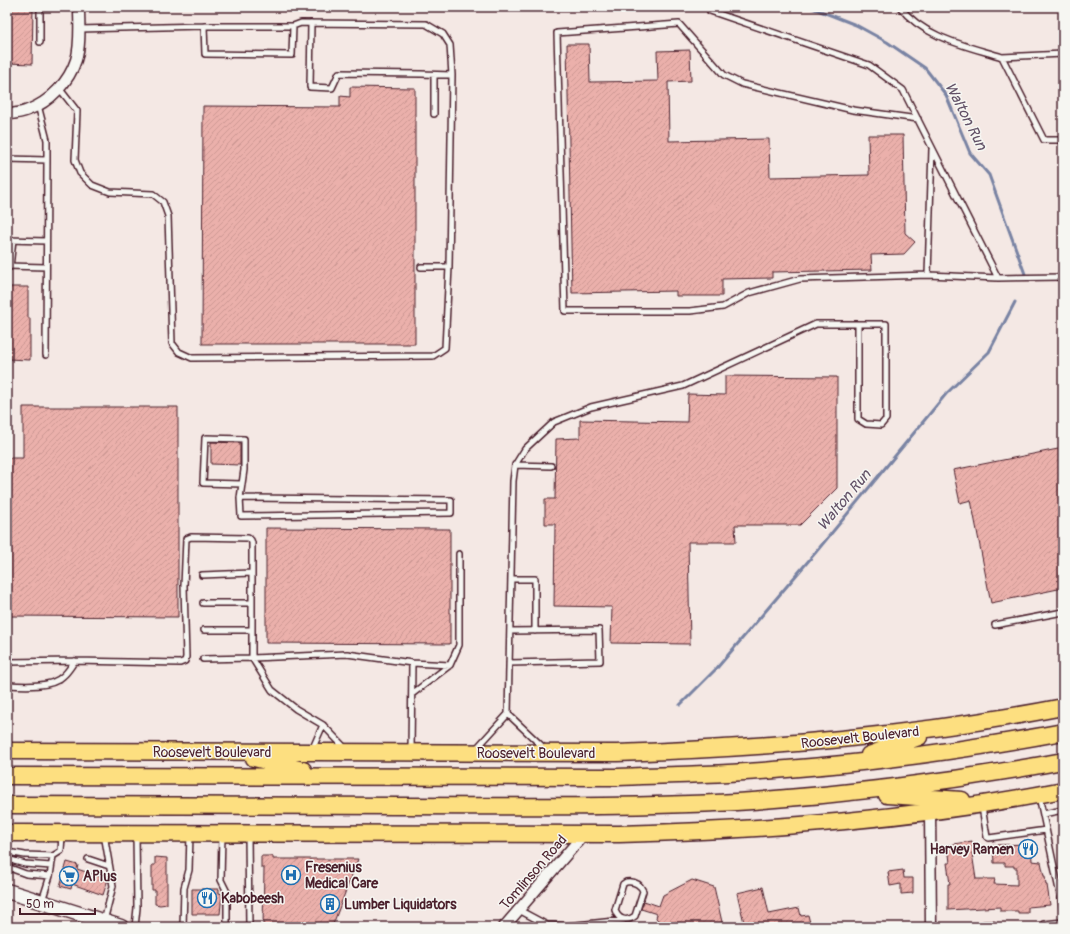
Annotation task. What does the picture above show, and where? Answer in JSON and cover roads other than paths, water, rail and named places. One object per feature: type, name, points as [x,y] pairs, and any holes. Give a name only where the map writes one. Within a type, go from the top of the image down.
[{"type":"highway","name":"Roosevelt Boulevard","points":[[7,752],[676,751],[770,746],[840,740],[948,726],[1063,707]]},
{"type":"highway","points":[[842,764],[948,726]]},
{"type":"highway","name":"Roosevelt Boulevard","points":[[7,776],[618,777],[733,773],[842,764],[952,750],[1063,732]]},
{"type":"highway","points":[[231,752],[328,776]]},
{"type":"highway","points":[[7,805],[618,806],[735,802],[846,792],[956,779],[1063,761]]},
{"type":"highway","points":[[7,833],[679,833],[793,826],[930,812],[1063,790]]},
{"type":"highway","points":[[846,792],[986,803]]},
{"type":"main road","points":[[7,891],[121,927]]},
{"type":"street","points":[[7,115],[28,110],[49,99],[66,81],[77,59],[79,7]]},
{"type":"street","points":[[930,812],[931,927]]},
{"type":"street","name":"Tomlinson Road","points":[[504,927],[584,834]]},
{"type":"street","points":[[984,927],[993,927]]},
{"type":"lane","points":[[40,7],[40,42]]},
{"type":"lane","points":[[900,7],[915,22],[935,34],[955,43],[1002,57],[1063,54]]},
{"type":"lane","points":[[710,11],[869,65],[903,90],[998,278]]},
{"type":"lane","points":[[59,88],[77,111],[75,160],[80,173],[92,185],[104,190],[110,192],[153,194],[163,202],[168,216],[172,343],[178,352],[192,358],[433,356],[445,348],[452,76],[450,45],[443,34],[426,24],[301,23],[293,26],[204,26],[79,29]]},
{"type":"lane","points":[[311,23],[310,87],[332,88],[339,73],[452,76]]},
{"type":"lane","points":[[918,119],[852,110],[742,84],[724,75],[679,24],[557,33],[565,311],[690,311],[723,307],[749,293],[800,279],[928,275],[998,278],[1063,277]]},
{"type":"lane","points":[[204,26],[205,54],[292,55],[293,26]]},
{"type":"lane","points":[[1002,57],[1044,140],[1063,140]]},
{"type":"lane","points":[[434,75],[434,114]]},
{"type":"lane","points":[[38,105],[46,140],[47,160],[46,355]]},
{"type":"lane","points":[[928,275],[932,146]]},
{"type":"lane","points":[[7,160],[47,160]]},
{"type":"lane","points":[[46,241],[10,240],[9,266],[46,267]]},
{"type":"lane","points":[[421,267],[448,267]]},
{"type":"lane","points":[[472,752],[508,714],[513,481],[516,465],[525,449],[554,422],[590,407],[683,386],[816,324],[858,324],[886,324],[886,418],[881,425],[866,424],[858,420],[858,324]]},
{"type":"lane","points":[[240,498],[451,500],[451,513],[241,516],[240,498],[242,484],[244,470],[244,439],[205,438],[203,483],[242,484]]},
{"type":"lane","points":[[516,465],[551,466]]},
{"type":"lane","points":[[7,662],[75,661],[180,663],[185,661],[184,586],[186,539],[191,537],[248,538],[252,543],[252,658],[272,690],[296,708],[323,725],[348,752]]},
{"type":"lane","points":[[412,694],[450,665],[459,645],[459,554]]},
{"type":"lane","points":[[202,575],[251,573]]},
{"type":"lane","points":[[511,579],[535,579],[535,631]]},
{"type":"lane","points":[[203,603],[252,603]]},
{"type":"lane","points":[[995,625],[1063,612]]},
{"type":"lane","points":[[204,630],[252,630]]},
{"type":"lane","points":[[509,663],[600,661],[599,630],[510,631]]},
{"type":"lane","points":[[203,659],[347,654],[412,663],[450,665]]},
{"type":"lane","points":[[7,685],[24,686],[53,683],[63,677],[75,661]]},
{"type":"lane","points":[[412,663],[412,752]]},
{"type":"lane","points":[[508,714],[548,752]]},
{"type":"lane","points":[[311,752],[323,725]]},
{"type":"lane","points":[[1039,795],[1063,908]]},
{"type":"lane","points":[[986,803],[986,837],[989,838],[1046,830]]},
{"type":"lane","points":[[1043,814],[1063,810]]},
{"type":"lane","points":[[7,852],[25,855],[53,856],[61,851],[62,833]]},
{"type":"lane","points":[[104,833],[113,886],[104,922]]},
{"type":"lane","points":[[135,927],[137,908],[136,834]]},
{"type":"lane","points":[[183,927],[184,888],[189,870],[190,834]]},
{"type":"lane","points":[[222,834],[221,880],[227,892],[227,927]]},
{"type":"lane","points":[[248,834],[248,927]]},
{"type":"lane","points":[[41,902],[50,876],[53,856]]},
{"type":"lane","points":[[7,859],[24,864],[51,866]]},
{"type":"lane","points":[[88,859],[109,866]]},
{"type":"lane","points":[[7,867],[26,874],[50,876]]},
{"type":"lane","points":[[519,910],[547,925],[567,926],[629,920],[636,916],[643,891],[635,882],[623,884],[615,910],[618,916],[624,920]]},
{"type":"lane","points":[[1044,924],[1063,922]]},
{"type":"waterway","name":"Walton Run","points":[[810,7],[856,25],[887,42],[925,68],[946,95],[970,153],[989,175],[1025,274]]},
{"type":"waterway","name":"Walton Run","points":[[680,705],[717,668],[816,552],[946,394],[989,352],[1015,302]]},
{"type":"place","name":"Harvey Ramen","points":[[1028,849]]},
{"type":"place","name":"Fresenius Medical Care","points":[[291,875]]},
{"type":"place","name":"APlus","points":[[69,876]]},
{"type":"place","name":"Kabobeesh","points":[[207,898]]},
{"type":"place","name":"Lumber Liquidators","points":[[330,904]]}]
